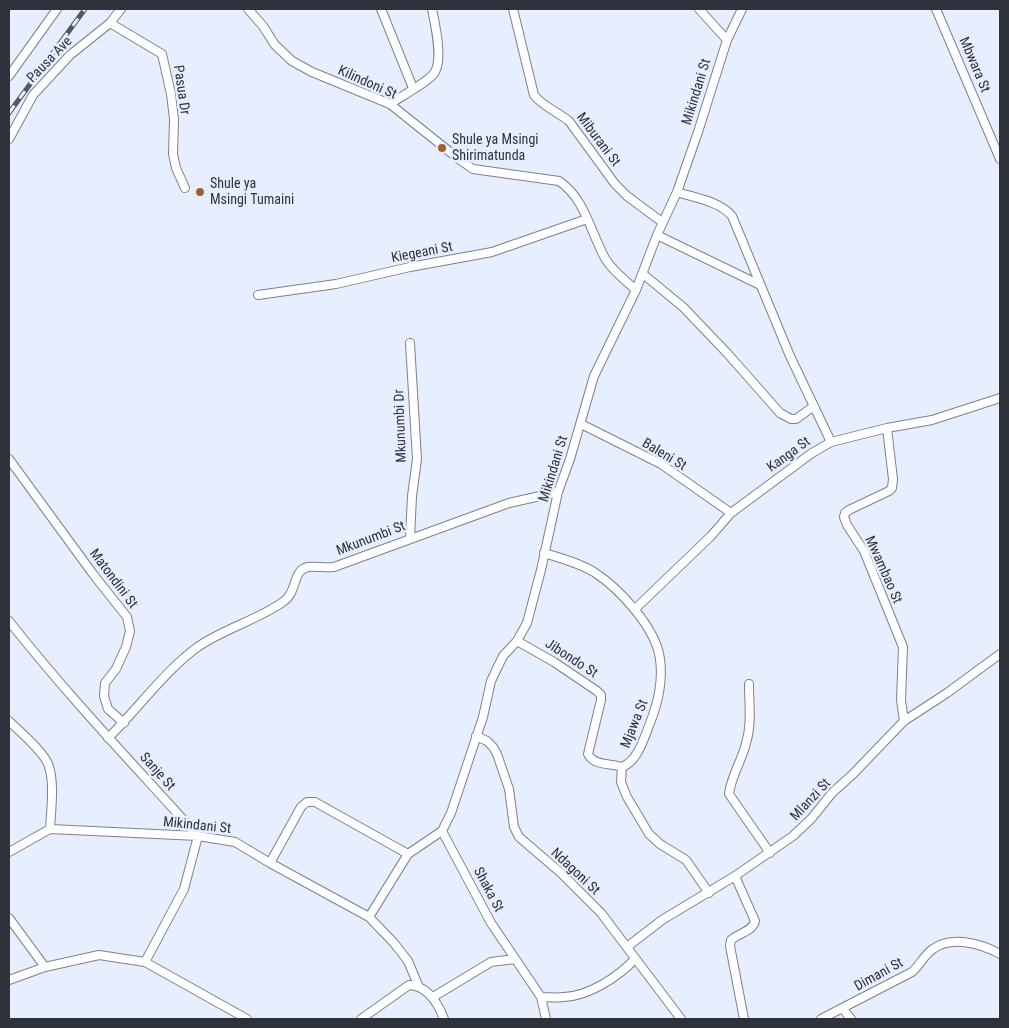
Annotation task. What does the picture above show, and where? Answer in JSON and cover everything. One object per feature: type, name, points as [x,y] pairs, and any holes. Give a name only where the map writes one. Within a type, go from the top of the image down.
[{"type":"street","points":[[9,76],[57,9]]},
{"type":"street","name":"Pausa Ave","points":[[9,139],[34,96],[70,55],[110,23],[121,9]]},
{"type":"street","name":"Kilindoni St","points":[[248,9],[264,26],[275,45],[292,61],[312,72],[390,104],[473,169],[559,181],[568,187],[587,219],[606,260],[636,290]]},
{"type":"street","points":[[381,9],[413,88]]},
{"type":"street","points":[[390,104],[428,79],[435,72],[438,62],[438,48],[432,9]]},
{"type":"street","name":"Miburani St","points":[[513,9],[534,95],[538,101],[560,113],[569,121],[615,184],[627,196],[662,222]]},
{"type":"street","points":[[700,9],[726,40]]},
{"type":"street","name":"Mikindani St","points":[[442,831],[451,813],[476,736],[490,681],[503,656],[518,641],[526,623],[558,492],[570,460],[594,376],[636,290],[656,235],[677,192],[698,132],[726,40],[742,9]]},
{"type":"street","name":"Mbwara St","points":[[936,9],[1000,158]]},
{"type":"street","name":"Pasua Dr","points":[[110,23],[162,54],[172,94],[174,119],[173,154],[176,168],[185,188]]},
{"type":"street","points":[[677,192],[717,204],[726,209],[735,223],[790,356],[831,442]]},
{"type":"street","name":"Kiegeani St","points":[[258,295],[336,284],[410,267],[492,252],[587,219]]},
{"type":"street","points":[[656,235],[760,286]]},
{"type":"street","points":[[643,274],[683,307],[727,352],[780,413],[791,420],[814,406]]},
{"type":"street","name":"Mkunumbi Dr","points":[[410,343],[417,459],[412,496],[410,538]]},
{"type":"street","name":"Kanga St","points":[[635,609],[711,536],[731,513],[831,442],[887,428],[932,420],[1000,398]]},
{"type":"street","name":"Baleni St","points":[[580,424],[661,464],[731,513]]},
{"type":"street","name":"Mwambao St","points":[[887,428],[893,479],[892,488],[889,492],[849,510],[845,513],[844,517],[864,551],[903,647],[901,700],[904,721]]},
{"type":"street","name":"Matondini St","points":[[9,459],[93,574],[127,617],[130,631],[126,647],[116,669],[105,683],[104,696],[108,709],[124,723]]},
{"type":"street","name":"Mkunumbi St","points":[[108,738],[168,674],[198,647],[218,635],[270,611],[287,599],[295,588],[298,573],[303,568],[334,567],[509,503],[558,492]]},
{"type":"street","name":"Mjawa St","points":[[544,553],[578,564],[594,572],[620,592],[635,609],[654,640],[660,658],[659,697],[649,727],[636,756],[631,762],[622,767],[621,782],[649,834],[660,844],[686,860],[709,893]]},
{"type":"street","name":"Sanje St","points":[[9,621],[40,661],[198,836]]},
{"type":"street","name":"Jibondo St","points":[[518,641],[554,662],[597,691],[601,700],[588,754],[596,762],[622,767]]},
{"type":"street","name":"Mlanzi St","points":[[627,947],[662,920],[709,893],[770,853],[802,828],[832,793],[904,721],[1000,654]]},
{"type":"street","points":[[749,684],[749,729],[746,743],[730,783],[729,794],[770,853]]},
{"type":"street","points":[[9,721],[48,763],[51,779],[50,829],[9,852]]},
{"type":"street","name":"Ndagoni St","points":[[476,736],[487,741],[497,754],[508,789],[514,827],[519,837],[561,873],[601,913],[681,1019]]},
{"type":"street","points":[[270,863],[300,807],[307,802],[315,802],[408,854]]},
{"type":"street","name":"Mikindani St","points":[[50,829],[198,836],[235,842],[369,917],[408,961],[418,985]]},
{"type":"street","points":[[369,917],[408,854],[442,831]]},
{"type":"street","name":"Shaka St","points":[[442,831],[492,923],[541,997],[546,1019]]},
{"type":"street","points":[[145,962],[184,889],[198,836]]},
{"type":"street","points":[[735,876],[755,921],[752,928],[731,940],[730,946],[744,1019]]},
{"type":"street","points":[[9,918],[45,967]]},
{"type":"street","name":"Dimani St","points":[[821,1019],[912,972],[920,966],[933,949],[940,945],[952,942],[975,944],[1000,954]]},
{"type":"street","points":[[9,980],[45,967],[99,955],[133,959],[145,962],[247,1019]]},
{"type":"street","points":[[433,997],[491,962],[515,959]]},
{"type":"street","points":[[541,997],[566,997],[587,991],[613,979],[635,959]]},
{"type":"street","points":[[360,1019],[409,985],[418,985],[433,997],[444,1019]]},
{"type":"street","points":[[843,1009],[851,1019]]},
{"type":"railway","points":[[9,113],[85,9]]},
{"type":"place","name":"Shule ya Msingi Shirimatunda","points":[[442,148]]},
{"type":"place","name":"Shule ya Msingi Tumaini","points":[[200,192]]}]
